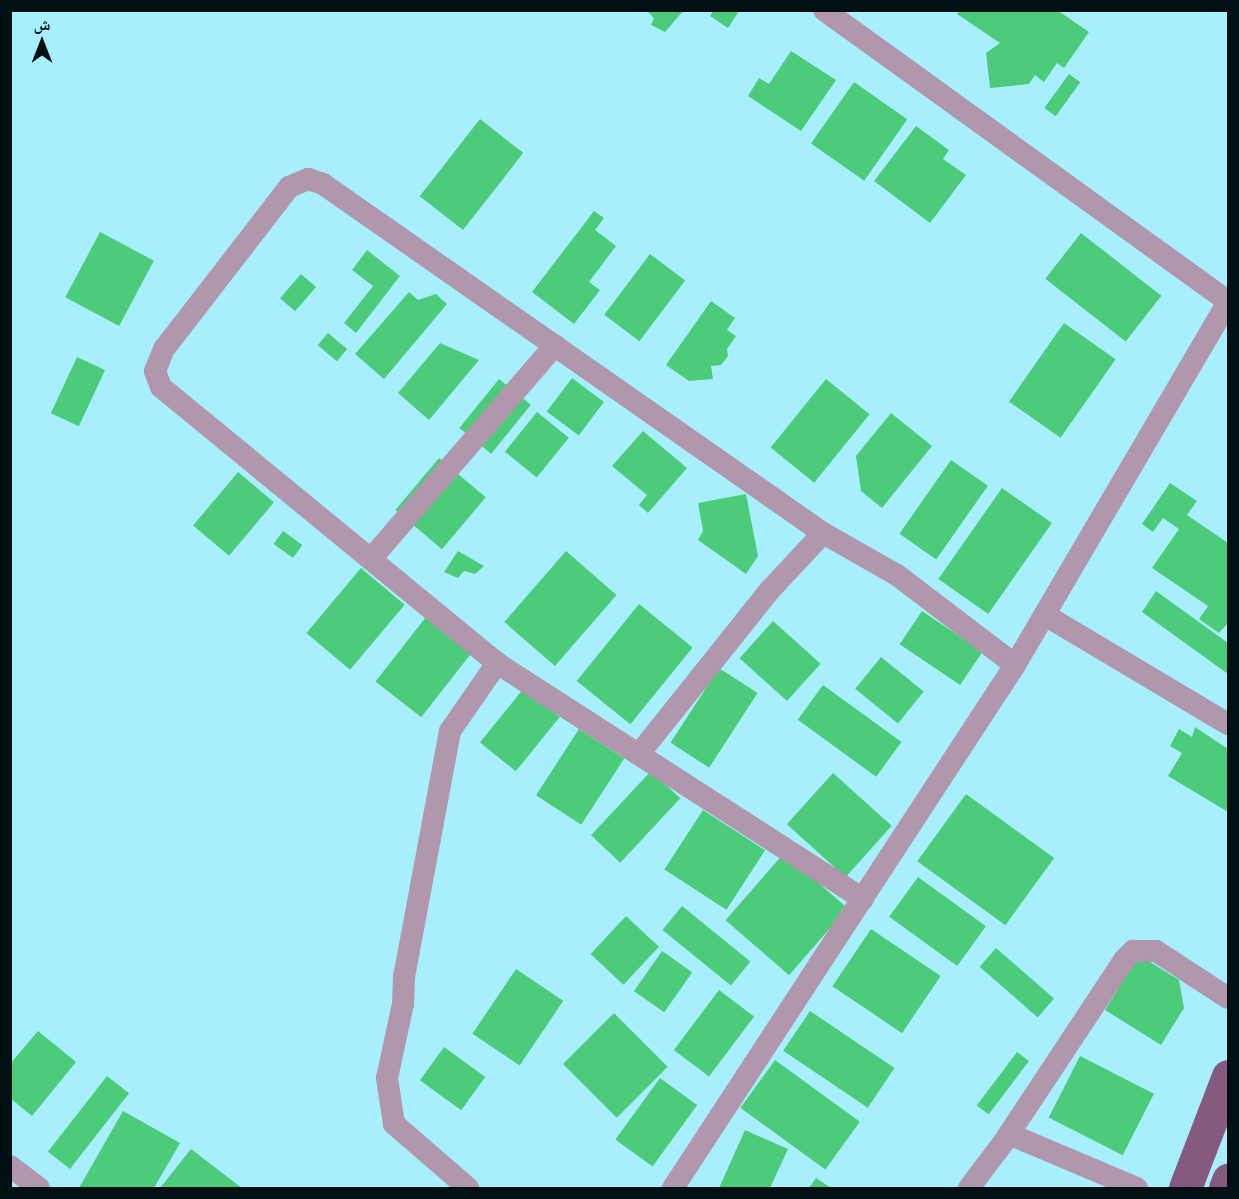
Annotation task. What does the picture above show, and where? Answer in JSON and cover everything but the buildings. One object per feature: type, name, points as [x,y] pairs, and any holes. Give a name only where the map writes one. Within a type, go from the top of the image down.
[{"type":"main road","points":[[1185,1188],[1228,1076]]},
{"type":"main road","points":[[1225,1188],[1228,1180]]},
{"type":"street","points":[[673,1188],[1015,664],[1228,302],[824,10]]},
{"type":"street","points":[[863,899],[497,663],[160,387],[155,371],[164,349],[289,187],[308,179],[324,184],[823,533],[897,575],[1015,664]]},
{"type":"street","points":[[371,560],[555,345]]},
{"type":"street","points":[[639,754],[769,591],[823,533]]},
{"type":"street","points":[[1045,615],[1228,724]]},
{"type":"street","points":[[468,1188],[394,1124],[387,1078],[403,1004],[404,976],[450,731],[497,663]]},
{"type":"street","points":[[969,1188],[1009,1134],[1124,960],[1133,951],[1156,951],[1228,998]]},
{"type":"street","points":[[1009,1134],[1137,1188]]},
{"type":"street","points":[[10,1166],[39,1188]]}]
